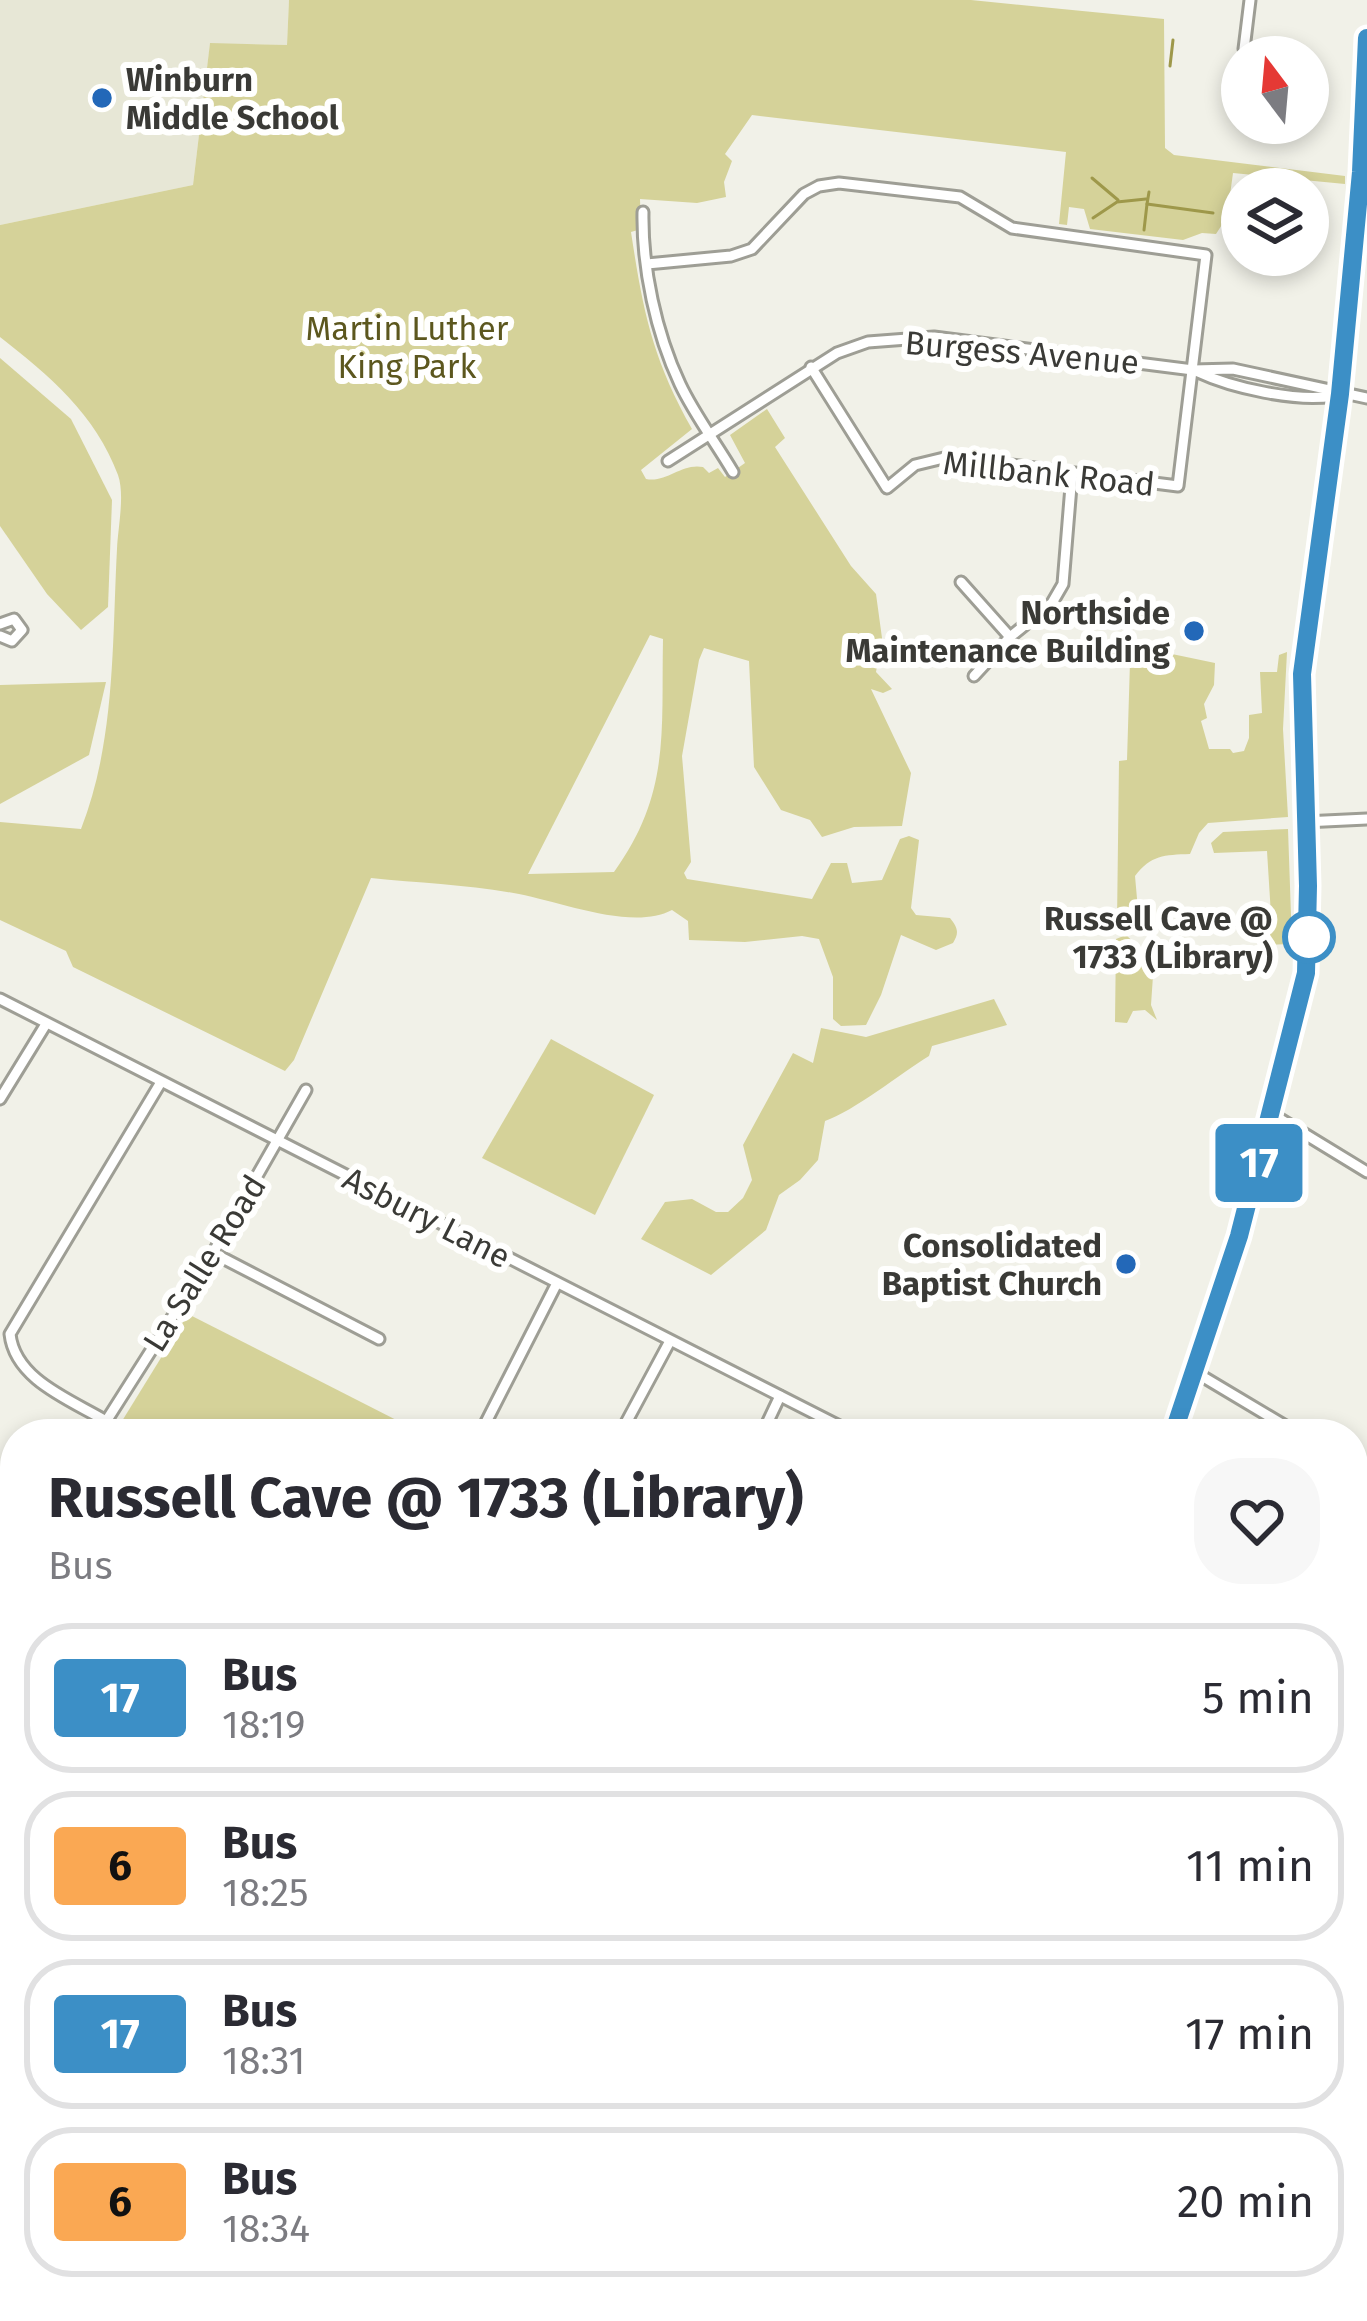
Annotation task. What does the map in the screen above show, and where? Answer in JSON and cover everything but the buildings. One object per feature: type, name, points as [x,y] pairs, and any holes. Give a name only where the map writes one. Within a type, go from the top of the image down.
[{"type":"main road","points":[[1178,1419],[1234,1254],[1306,973],[1302,674],[1340,394],[1361,172],[1367,36]]},
{"type":"street","points":[[1246,36],[1250,0]]},
{"type":"street","name":"Millbank Road","points":[[647,264],[731,256],[752,249],[804,194],[839,183],[960,197],[1012,227],[1206,255],[1178,486],[948,457],[915,465],[886,488],[812,367]]},
{"type":"street","points":[[643,212],[655,307],[680,386],[733,472]]},
{"type":"street","name":"Burgess Avenue","points":[[668,461],[812,367],[868,342],[934,338],[1193,370],[1232,369],[1367,398]]},
{"type":"street","points":[[974,676],[1010,637],[1052,603],[1063,584],[1072,474]]},
{"type":"street","points":[[961,582],[1010,637]]},
{"type":"street","points":[[0,624],[14,619],[22,630],[12,641],[0,636]]},
{"type":"street","points":[[1304,822],[1367,819]]},
{"type":"street","name":"Asbury Lane","points":[[0,999],[825,1419]]},
{"type":"street","points":[[0,1099],[46,1024]]},
{"type":"street","points":[[103,1419],[25,1369],[12,1350],[10,1334],[161,1082]]},
{"type":"street","name":"La Salle Road","points":[[107,1419],[213,1253],[306,1090]]},
{"type":"street","points":[[1272,1114],[1367,1172]]},
{"type":"street","points":[[213,1253],[379,1339]]},
{"type":"street","points":[[488,1419],[557,1283]]},
{"type":"street","points":[[628,1419],[670,1341]]},
{"type":"street","points":[[1195,1372],[1274,1419]]},
{"type":"street","points":[[768,1419],[780,1396]]},
{"type":"shaded area","name":"Winburn Middle School","points":[[0,0],[289,0],[287,45],[210,44],[193,185],[0,225]]},
{"type":"green space","name":"Martin Luther King Park","points":[[289,0],[971,0],[1164,19],[1165,148],[1174,155],[1280,168],[1221,168],[1221,226],[1216,234],[1183,240],[1090,229],[1084,209],[1069,207],[1067,225],[1059,224],[1066,152],[752,115],[725,154],[732,161],[724,182],[726,197],[697,203],[640,199],[641,229],[631,232],[645,310],[667,379],[692,429],[641,470],[646,479],[695,467],[709,473],[718,468],[725,477],[745,463],[730,435],[767,409],[785,438],[775,447],[851,566],[876,594],[882,638],[876,672],[892,689],[883,693],[871,689],[911,773],[902,826],[854,827],[822,837],[810,820],[781,810],[754,767],[749,661],[704,648],[682,756],[691,862],[684,873],[687,879],[812,899],[831,863],[847,863],[852,883],[882,880],[900,839],[919,840],[911,908],[916,915],[950,918],[956,936],[953,943],[936,950],[901,935],[866,1025],[841,1026],[833,1019],[833,977],[819,939],[689,940],[688,921],[672,910],[656,916],[618,916],[501,891],[371,878],[294,1060],[285,1071],[73,967],[66,951],[0,920],[0,822],[81,829],[92,795],[110,690],[121,501],[109,453],[84,415],[0,337],[0,225],[193,185],[210,43],[287,45]],"holes":[[[650,635],[663,639],[662,732],[645,815],[614,872],[528,874]]]},
{"type":"green space","points":[[1329,174],[1345,176],[1345,184],[1329,182]]},
{"type":"green space","points":[[0,358],[71,419],[112,500],[108,607],[81,630],[47,594],[0,526]]},
{"type":"green space","points":[[1140,650],[1215,663],[1214,685],[1204,704],[1207,718],[1201,721],[1209,749],[1233,753],[1244,751],[1249,715],[1262,713],[1260,672],[1277,672],[1279,655],[1287,652],[1283,729],[1288,817],[1208,823],[1190,854],[1159,858],[1141,869],[1135,876],[1139,921],[1117,922],[1119,761],[1127,760],[1130,662]]},
{"type":"green space","points":[[106,682],[89,755],[0,804],[0,685]]},
{"type":"green space","points":[[1288,829],[1292,944],[1263,945],[1264,933],[1272,931],[1267,851],[1214,853],[1211,843],[1223,832]]},
{"type":"green space","points":[[1126,935],[1154,961],[1151,1005],[1157,1020],[1145,1010],[1133,1011],[1127,1023],[1115,1022],[1116,939]]},
{"type":"green space","points":[[994,999],[1007,1025],[932,1046],[929,1056],[825,1121],[818,1160],[779,1195],[766,1230],[711,1275],[641,1239],[665,1202],[692,1199],[716,1212],[728,1212],[743,1198],[752,1180],[743,1145],[793,1053],[813,1063],[821,1028],[866,1037]]},
{"type":"green space","points":[[551,1039],[654,1095],[595,1215],[482,1158]]},
{"type":"green space","points":[[188,1314],[394,1419],[123,1419]]},
{"type":"waterway","points":[[1170,66],[1173,40]]},
{"type":"waterway","points":[[1092,178],[1118,200]]},
{"type":"waterway","points":[[1149,192],[1147,204],[1213,213]]},
{"type":"waterway","points":[[1093,218],[1117,202],[1146,199]]},
{"type":"waterway","points":[[1144,230],[1147,204]]},
{"type":"bus line","name":"17","points":[[1178,1419],[1239,1236],[1306,973],[1302,674],[1340,394],[1361,172],[1367,38]]},
{"type":"place","name":"Winburn Middle School","points":[[102,98]]},
{"type":"place","name":"Northside Maintenance Building","points":[[1194,631]]},
{"type":"place","name":"Russell Cave @ 1733 (Library)","points":[[1309,937]]},
{"type":"place","name":"Consolidated Baptist Church","points":[[1126,1264]]}]
